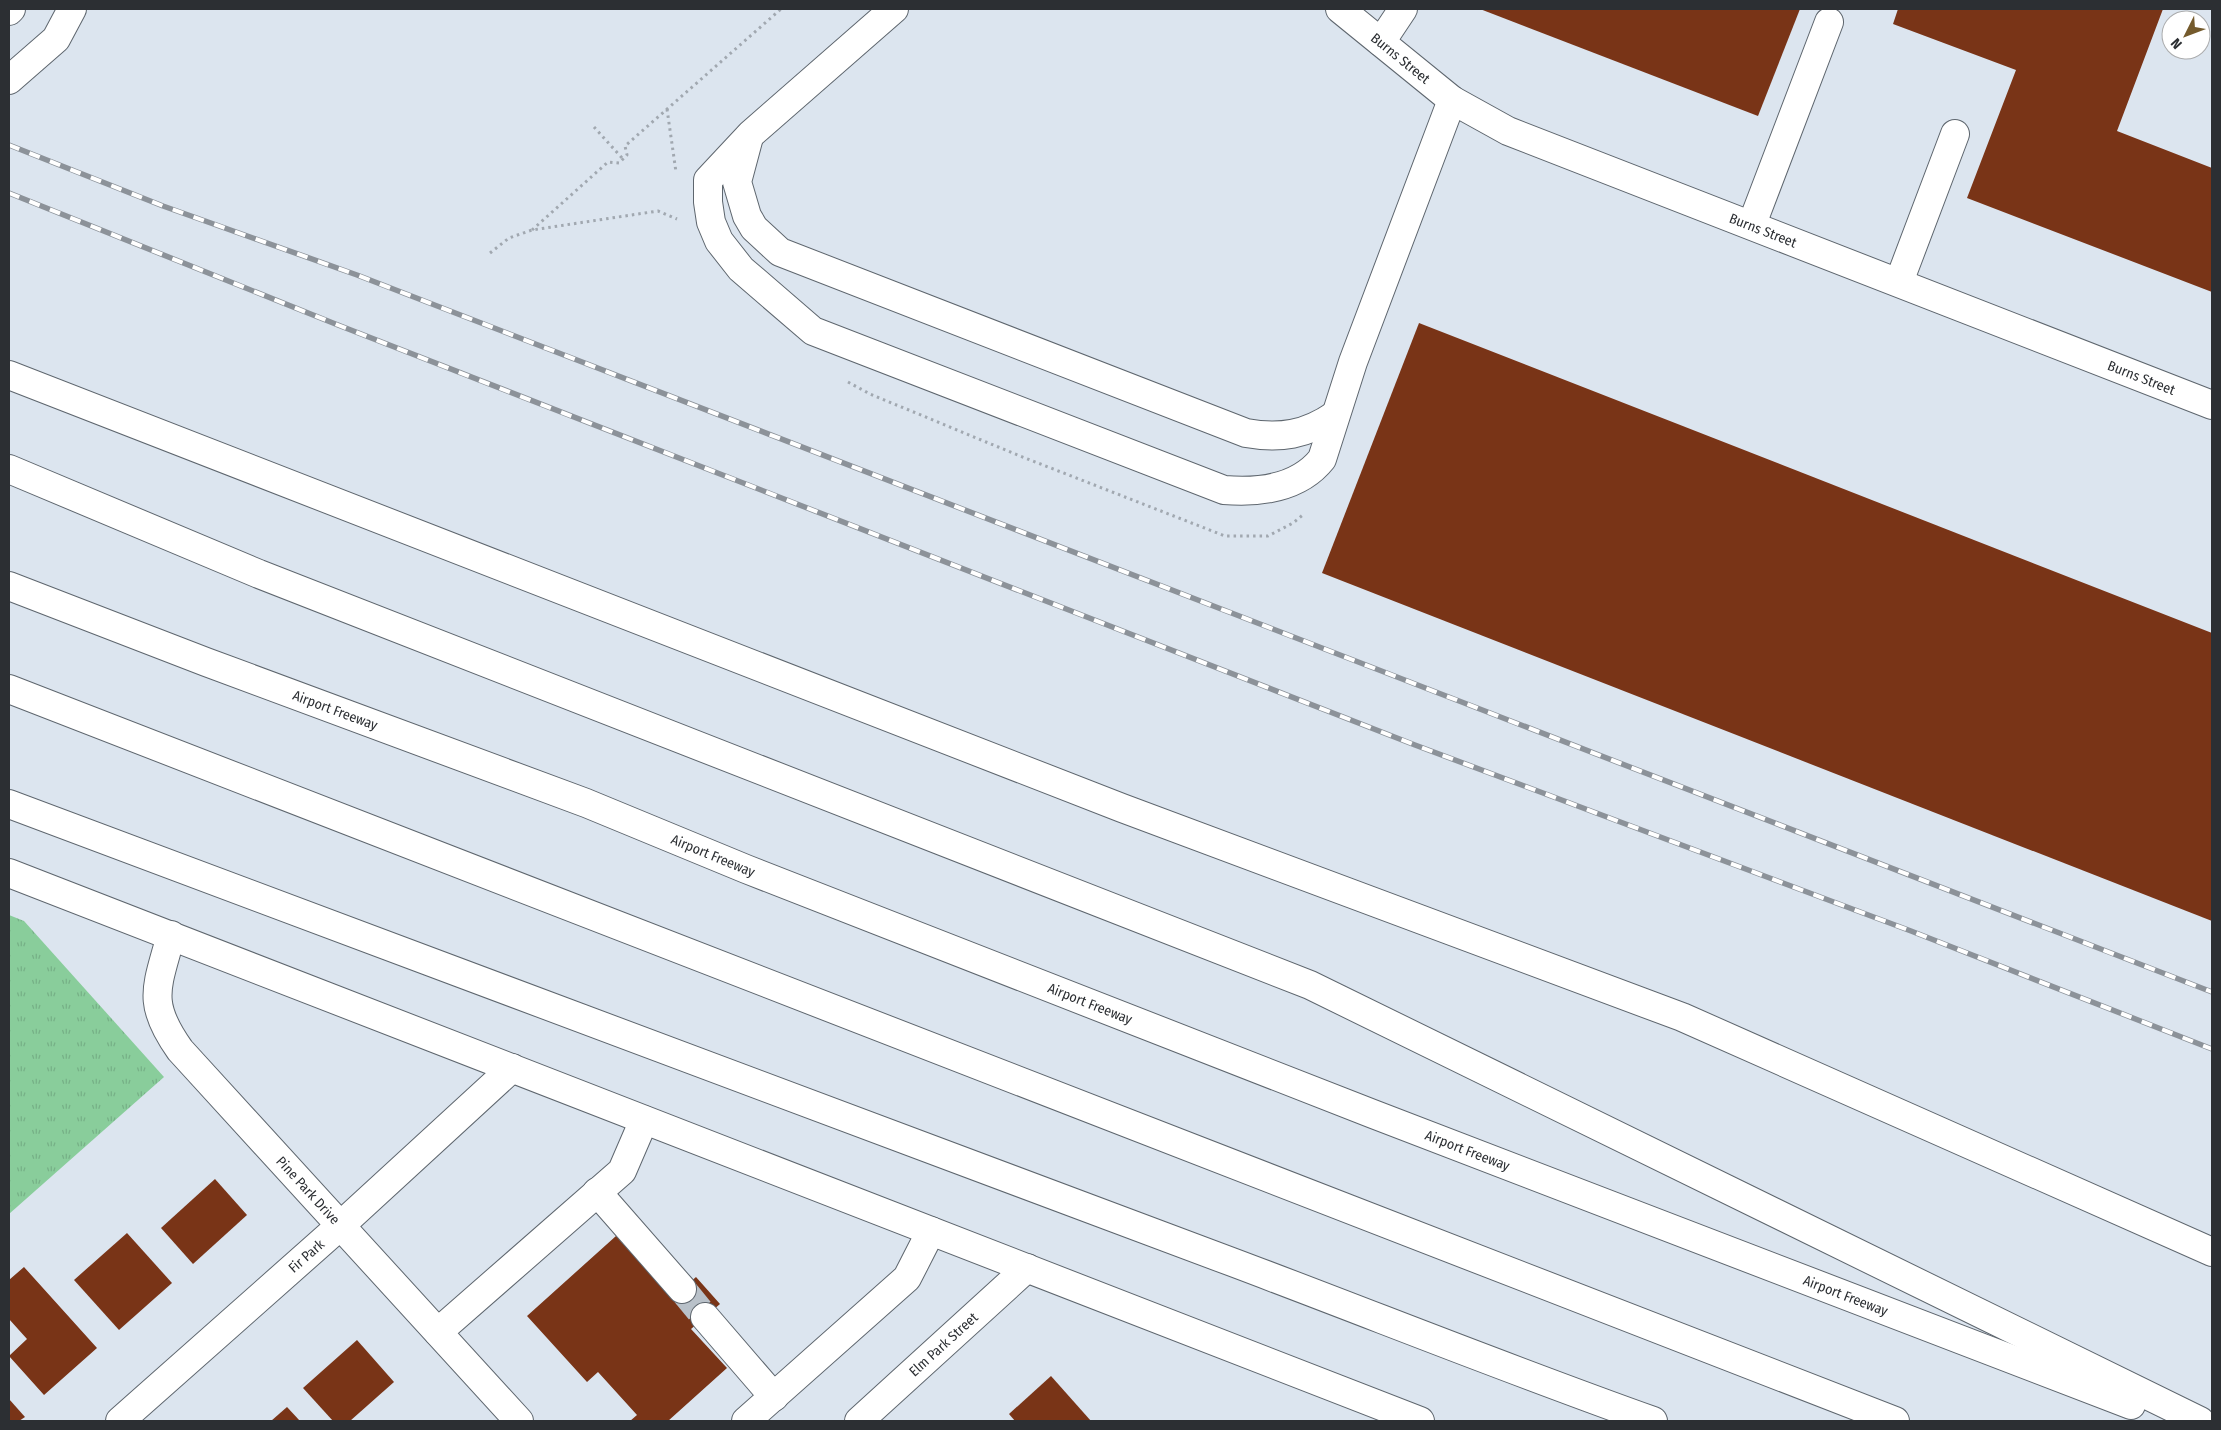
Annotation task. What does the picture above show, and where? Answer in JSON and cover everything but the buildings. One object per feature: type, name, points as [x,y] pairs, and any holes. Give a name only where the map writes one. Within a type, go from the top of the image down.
[{"type":"main road","points":[[9,80],[56,39],[72,9]]},
{"type":"main road","points":[[894,9],[751,134],[708,180],[708,202],[711,222],[719,241],[741,269],[813,331],[1224,490],[1251,492],[1281,486],[1314,468],[1322,459],[1353,362],[1452,100]]},
{"type":"main road","name":"Burns Street","points":[[1340,9],[1452,100],[1508,131],[1752,224],[2212,405]]},
{"type":"main road","points":[[1381,42],[1404,9]]},
{"type":"main road","points":[[1752,224],[1829,22]]},
{"type":"main road","points":[[751,134],[737,182],[751,222],[780,252],[1246,433],[1268,437],[1289,436],[1306,432],[1335,415]]},
{"type":"main road","points":[[1899,282],[1955,134]]},
{"type":"main road","points":[[9,375],[1122,808],[1682,1017],[2212,1252]]},
{"type":"main road","points":[[9,468],[259,574],[1310,985],[2200,1421]]},
{"type":"main road","name":"Airport Freeway","points":[[9,586],[206,662],[586,803],[755,872],[1373,1114],[2172,1421]]},
{"type":"main road","points":[[9,688],[1895,1421]]},
{"type":"main road","points":[[9,804],[739,1080],[1237,1264],[1536,1379],[1654,1421]]},
{"type":"main road","points":[[9,873],[1420,1421]]},
{"type":"main road","name":"Pine Park Drive","points":[[171,935],[156,991],[159,1012],[165,1029],[180,1050],[519,1421]]},
{"type":"main road","name":"Fir Park","points":[[120,1421],[340,1226],[512,1068]]},
{"type":"main road","points":[[438,1332],[622,1171],[644,1120]]},
{"type":"main road","points":[[598,1192],[682,1289]]},
{"type":"main road","points":[[746,1421],[907,1278],[931,1231]]},
{"type":"main road","name":"Elm Park Street","points":[[859,1421],[1027,1268]]},
{"type":"main road","points":[[705,1317],[774,1397]]},
{"type":"path","points":[[532,230],[608,162],[619,163],[628,156],[625,146],[781,9]]},
{"type":"path","points":[[594,126],[623,159]]},
{"type":"path","points":[[490,253],[509,238],[532,230],[658,211],[681,220]]},
{"type":"green space","points":[[9,915],[24,921],[164,1077],[9,1214]]},
{"type":"tunnel","points":[[682,1289],[705,1317]]},
{"type":"railway","points":[[9,145],[163,206],[357,275],[2212,992]]},
{"type":"railway","points":[[9,193],[338,325],[1415,745],[1911,931],[2212,1049]]}]
